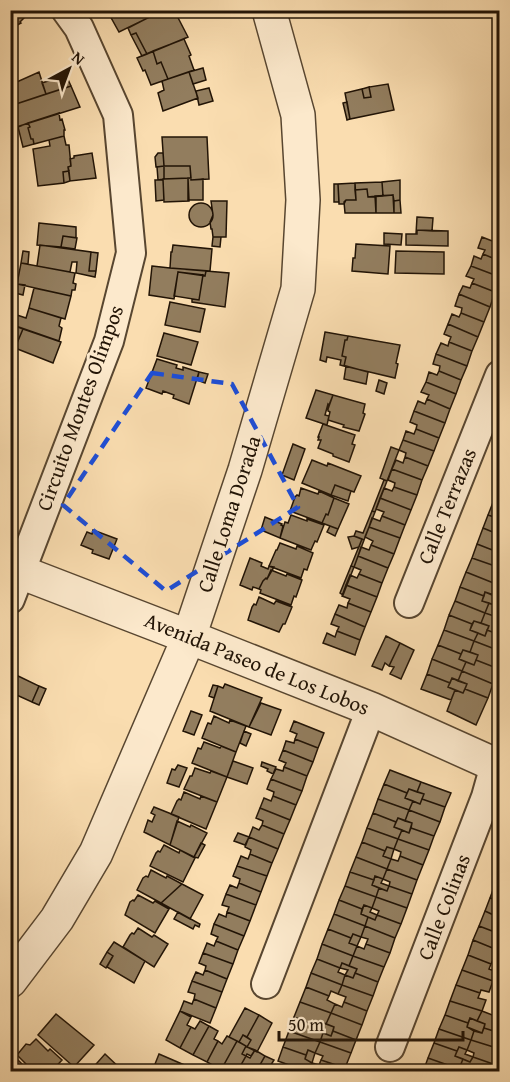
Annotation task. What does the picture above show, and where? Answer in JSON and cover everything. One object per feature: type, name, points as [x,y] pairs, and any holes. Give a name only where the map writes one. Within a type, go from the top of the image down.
[{"type":"street","name":"Circuito Montes Olimpos","points":[[14,580],[109,341],[131,253],[118,115],[79,28],[66,10]]},
{"type":"street","name":"Calle Loma Dorada","points":[[10,981],[57,919],[96,853],[189,637],[245,470],[298,289],[303,200],[298,115],[269,10]]},
{"type":"street","name":"Calle Terrazas","points":[[409,603],[500,375]]},
{"type":"street","name":"Avenida Paseo de Los Lobos","points":[[14,580],[189,637],[371,709],[497,766]]},
{"type":"street","points":[[266,984],[371,709]]},
{"type":"street","name":"Calle Colinas","points":[[390,1047],[497,766]]},
{"type":"highlighted area","points":[[152,373],[232,384],[298,507],[166,591],[63,505]]},
{"type":"building","points":[[10,10],[30,10],[32,13],[23,12],[26,16],[21,23],[10,29]]},
{"type":"building","points":[[116,10],[152,10],[154,15],[119,32],[109,14]]},
{"type":"building","points":[[163,10],[174,10],[188,37],[147,54],[136,33],[131,35],[128,28]]},
{"type":"building","points":[[136,33],[147,54],[142,56],[131,35]]},
{"type":"building","points":[[184,39],[194,70],[168,79],[161,62],[157,64],[153,51]]},
{"type":"building","points":[[153,51],[157,64],[161,62],[168,79],[151,85],[137,58]]},
{"type":"building","points":[[203,68],[206,80],[193,84],[189,72]]},
{"type":"building","points":[[39,72],[46,94],[10,106],[10,85]]},
{"type":"building","points":[[189,72],[198,98],[163,111],[158,93],[164,90],[162,81]]},
{"type":"building","points":[[66,75],[71,86],[46,94],[42,83]]},
{"type":"building","points":[[388,84],[394,110],[350,119],[345,93],[362,89],[364,98],[371,97],[369,87]]},
{"type":"building","points":[[71,86],[80,107],[10,129],[10,106]]},
{"type":"building","points":[[369,87],[371,97],[364,98],[362,89]]},
{"type":"building","points":[[209,88],[213,101],[199,105],[196,91]]},
{"type":"building","points":[[347,102],[350,119],[347,120],[343,103]]},
{"type":"building","points":[[59,113],[65,130],[64,136],[34,144],[28,123]]},
{"type":"building","points":[[28,123],[34,144],[23,147],[18,127]]},
{"type":"building","points":[[64,136],[66,145],[69,145],[71,166],[68,167],[69,171],[63,172],[64,183],[38,186],[33,149],[50,146],[49,140]]},
{"type":"building","points":[[162,137],[207,137],[209,179],[191,180],[190,166],[164,166]]},
{"type":"building","points":[[92,153],[96,178],[70,181],[68,167],[71,166],[70,159],[74,156]]},
{"type":"building","points":[[158,153],[163,153],[164,166],[156,167],[155,157]]},
{"type":"building","points":[[164,166],[164,179],[158,180],[157,167]]},
{"type":"building","points":[[164,166],[190,166],[191,178],[164,179]]},
{"type":"building","points":[[69,171],[70,181],[64,183],[63,172]]},
{"type":"building","points":[[188,178],[189,201],[164,202],[163,179]]},
{"type":"building","points":[[188,178],[203,179],[203,200],[188,200]]},
{"type":"building","points":[[155,180],[163,180],[164,200],[156,201]]},
{"type":"building","points":[[400,180],[400,200],[394,201],[393,195],[383,196],[382,182]]},
{"type":"building","points":[[382,182],[383,196],[368,197],[367,189],[355,190],[355,183]]},
{"type":"building","points":[[355,183],[356,200],[346,200],[344,204],[339,204],[338,184]]},
{"type":"building","points":[[334,184],[338,184],[339,202],[334,202]]},
{"type":"building","points":[[367,189],[368,197],[376,196],[376,213],[345,213],[344,202],[356,200],[355,190]]},
{"type":"building","points":[[393,195],[394,213],[376,213],[375,196]]},
{"type":"building","points":[[400,200],[401,213],[394,213],[394,201]]},
{"type":"building","points":[[211,201],[227,201],[226,237],[213,237],[210,222],[213,215]]},
{"type":"building","points":[[201,203],[206,204],[212,210],[212,220],[206,226],[201,227],[196,226],[190,220],[189,215],[190,210],[196,204]]},
{"type":"building","points":[[417,217],[433,218],[432,231],[417,230],[416,234]]},
{"type":"building","points":[[39,223],[76,227],[76,238],[63,236],[61,247],[37,245]]},
{"type":"building","points":[[417,230],[448,231],[448,246],[406,245],[406,234],[417,234]]},
{"type":"building","points":[[384,233],[402,234],[401,245],[384,244]]},
{"type":"building","points":[[63,236],[77,238],[75,249],[61,247]]},
{"type":"building","points":[[213,237],[221,237],[220,247],[212,246]]},
{"type":"building","points":[[482,237],[500,244],[500,261],[483,254],[485,250],[478,248]]},
{"type":"building","points":[[356,244],[390,246],[388,274],[352,271]]},
{"type":"building","points":[[40,245],[91,252],[89,271],[96,271],[95,277],[76,273],[77,262],[72,262],[70,272],[37,266]]},
{"type":"building","points":[[173,245],[212,249],[210,271],[170,268]]},
{"type":"building","points":[[23,251],[29,252],[28,264],[21,263]]},
{"type":"building","points":[[396,251],[444,252],[444,274],[395,273]]},
{"type":"building","points":[[91,252],[98,253],[96,271],[89,271]]},
{"type":"building","points":[[483,254],[500,261],[500,277],[471,266],[474,256],[481,259]]},
{"type":"building","points":[[21,263],[75,273],[73,283],[76,284],[75,290],[72,290],[71,296],[17,284]]},
{"type":"building","points":[[152,266],[206,271],[205,276],[178,272],[174,299],[149,295]]},
{"type":"building","points":[[471,266],[500,277],[495,292],[472,283],[474,279],[466,276]]},
{"type":"building","points":[[206,271],[229,273],[225,307],[192,302],[192,299],[199,300],[203,275],[205,276]]},
{"type":"building","points":[[178,272],[203,275],[199,300],[174,296]]},
{"type":"building","points":[[472,283],[495,292],[490,307],[459,294],[463,286],[470,288]]},
{"type":"building","points":[[17,284],[25,285],[23,295],[15,293]]},
{"type":"building","points":[[34,288],[71,296],[65,319],[29,308]]},
{"type":"building","points":[[459,294],[490,307],[484,322],[461,313],[462,308],[455,306]]},
{"type":"building","points":[[170,302],[205,309],[200,332],[165,325]]},
{"type":"building","points":[[29,308],[61,318],[59,326],[62,328],[59,341],[10,324],[11,313],[26,318]]},
{"type":"building","points":[[461,313],[484,322],[478,337],[448,324],[452,314],[459,317]]},
{"type":"building","points":[[10,324],[23,329],[15,348],[10,346]]},
{"type":"building","points":[[448,324],[478,337],[472,351],[449,342],[451,337],[444,334]]},
{"type":"building","points":[[23,329],[61,342],[53,363],[15,348]]},
{"type":"building","points":[[325,332],[348,336],[342,356],[346,357],[344,366],[340,365],[341,360],[327,357],[326,362],[320,360]]},
{"type":"building","points":[[164,333],[198,342],[191,365],[157,356]]},
{"type":"building","points":[[348,336],[400,345],[395,378],[344,366],[346,357],[342,356]]},
{"type":"building","points":[[449,342],[472,351],[467,366],[436,354],[441,343],[448,346]]},
{"type":"building","points":[[436,354],[467,366],[461,380],[439,371],[440,366],[433,364]]},
{"type":"building","points":[[157,359],[177,365],[176,368],[183,370],[183,367],[199,372],[189,404],[173,398],[174,395],[163,391],[162,394],[146,388]]},
{"type":"building","points":[[346,366],[368,372],[366,384],[344,379]]},
{"type":"building","points":[[439,371],[461,380],[456,394],[426,382],[429,372],[437,375]]},
{"type":"building","points":[[199,372],[208,374],[205,383],[197,380]]},
{"type":"building","points":[[379,380],[387,383],[384,394],[376,391]]},
{"type":"building","points":[[426,382],[456,394],[450,409],[427,399],[429,395],[421,392]]},
{"type":"building","points":[[316,390],[333,395],[325,415],[329,416],[327,425],[306,418]]},
{"type":"building","points":[[333,395],[365,404],[363,413],[365,414],[359,431],[328,420],[330,412],[328,409]]},
{"type":"building","points":[[427,399],[450,409],[445,423],[414,411],[418,401],[425,404]]},
{"type":"building","points":[[414,411],[445,423],[439,438],[416,429],[417,425],[410,422]]},
{"type":"building","points":[[323,424],[355,435],[352,444],[355,445],[349,462],[318,448],[321,440],[318,440],[318,437]]},
{"type":"building","points":[[416,429],[439,438],[434,451],[403,440],[406,431],[414,434]]},
{"type":"building","points":[[403,440],[434,451],[428,466],[405,457],[406,453],[399,450]]},
{"type":"building","points":[[293,444],[305,449],[294,480],[282,475]]},
{"type":"building","points":[[391,447],[399,450],[387,481],[380,478]]},
{"type":"building","points":[[405,457],[428,466],[422,480],[392,469],[396,460],[403,463]]},
{"type":"building","points":[[312,460],[327,466],[328,463],[361,476],[354,492],[335,485],[331,495],[302,483]]},
{"type":"building","points":[[392,469],[422,480],[417,495],[394,487],[395,483],[388,480]]},
{"type":"building","points":[[384,480],[387,481],[375,512],[372,511]]},
{"type":"building","points":[[335,485],[351,491],[348,501],[331,495]]},
{"type":"building","points":[[394,487],[417,495],[411,510],[380,498],[384,488],[392,491]]},
{"type":"building","points":[[301,488],[318,494],[319,491],[334,498],[328,515],[326,514],[322,523],[290,511]]},
{"type":"building","points":[[334,498],[349,504],[338,529],[322,523],[326,514],[328,515]]},
{"type":"building","points":[[380,498],[411,510],[405,525],[382,516],[384,512],[376,509]]},
{"type":"building","points":[[494,500],[500,502],[500,519],[488,515]]},
{"type":"building","points":[[372,511],[375,512],[364,540],[354,536],[356,531],[363,533]]},
{"type":"building","points":[[291,515],[324,525],[311,550],[280,538],[285,522],[288,523]]},
{"type":"building","points":[[488,515],[500,519],[500,535],[483,528]]},
{"type":"building","points":[[382,516],[405,525],[400,538],[369,527],[372,518],[380,521]]},
{"type":"building","points":[[265,517],[282,524],[280,538],[261,530]]},
{"type":"building","points":[[330,526],[338,529],[335,536],[327,532]]},
{"type":"building","points":[[369,527],[400,538],[394,554],[371,545],[373,541],[365,537]]},
{"type":"building","points":[[483,528],[500,535],[500,553],[477,544]]},
{"type":"building","points":[[93,530],[117,539],[109,559],[92,553],[93,550],[81,545],[87,532],[92,534]]},
{"type":"building","points":[[354,536],[362,539],[359,547],[352,549],[348,537]]},
{"type":"building","points":[[362,539],[364,540],[354,567],[351,566]]},
{"type":"building","points":[[280,543],[296,549],[297,546],[313,553],[307,570],[304,569],[301,578],[269,566]]},
{"type":"building","points":[[477,544],[500,553],[500,563],[496,562],[495,566],[472,558]]},
{"type":"building","points":[[371,545],[394,554],[388,568],[358,556],[361,547],[369,550]]},
{"type":"building","points":[[358,556],[388,568],[382,583],[359,574],[361,570],[354,567]]},
{"type":"building","points":[[250,558],[262,563],[261,566],[268,569],[269,566],[274,567],[259,589],[253,587],[252,590],[240,585]]},
{"type":"building","points":[[472,558],[495,566],[493,572],[500,574],[496,584],[466,572]]},
{"type":"building","points":[[351,566],[354,567],[343,595],[340,593]]},
{"type":"building","points":[[271,570],[302,580],[291,605],[260,593],[259,589]]},
{"type":"building","points":[[466,572],[496,584],[492,595],[485,592],[484,596],[460,587]]},
{"type":"building","points":[[359,574],[382,583],[377,597],[346,585],[350,575],[357,578]]},
{"type":"building","points":[[496,584],[500,585],[500,597],[492,595]]},
{"type":"building","points":[[346,585],[377,597],[371,612],[348,603],[350,599],[342,596]]},
{"type":"building","points":[[460,587],[484,596],[482,601],[489,603],[485,613],[455,601]]},
{"type":"building","points":[[485,592],[500,597],[497,606],[482,601]]},
{"type":"building","points":[[259,597],[274,604],[276,601],[292,607],[279,632],[248,620],[252,607],[256,605]]},
{"type":"building","points":[[455,601],[485,613],[481,623],[474,621],[472,624],[449,615]]},
{"type":"building","points":[[499,601],[500,618],[485,613],[489,603],[497,606]]},
{"type":"building","points":[[348,603],[371,612],[365,627],[335,614],[339,605],[347,608]]},
{"type":"building","points":[[485,613],[500,618],[500,635],[487,630],[489,626],[481,623]]},
{"type":"building","points":[[335,614],[365,627],[360,640],[337,631],[339,627],[331,624]]},
{"type":"building","points":[[449,615],[472,624],[470,630],[478,633],[474,641],[444,630]]},
{"type":"building","points":[[474,621],[489,626],[485,636],[470,630]]},
{"type":"building","points":[[444,630],[474,641],[470,652],[463,650],[461,654],[438,645]]},
{"type":"building","points":[[487,630],[500,635],[500,651],[474,641],[478,633],[485,636]]},
{"type":"building","points":[[337,631],[360,640],[355,655],[323,643],[327,633],[335,637]]},
{"type":"building","points":[[386,636],[400,643],[389,666],[385,663],[382,670],[372,666]]},
{"type":"building","points":[[474,641],[500,651],[499,669],[476,660],[478,655],[470,652]]},
{"type":"building","points":[[400,643],[414,650],[401,679],[390,674],[394,667],[389,666]]},
{"type":"building","points":[[438,645],[461,654],[459,659],[466,662],[462,671],[432,659]]},
{"type":"building","points":[[463,650],[478,655],[474,665],[459,659]]},
{"type":"building","points":[[432,659],[462,671],[458,681],[452,678],[450,683],[427,674]]},
{"type":"building","points":[[476,660],[499,669],[493,684],[462,671],[466,662],[474,665]]},
{"type":"building","points":[[462,671],[493,684],[488,698],[465,689],[467,684],[458,681]]},
{"type":"building","points":[[14,674],[39,686],[32,702],[10,692],[10,681]]},
{"type":"building","points":[[427,674],[450,683],[448,687],[455,690],[451,700],[421,689]]},
{"type":"building","points":[[452,678],[467,684],[463,693],[448,687]]},
{"type":"building","points":[[225,684],[262,698],[249,727],[210,711],[218,686],[223,688]]},
{"type":"building","points":[[213,685],[218,686],[214,698],[209,696]]},
{"type":"building","points":[[39,686],[46,689],[39,705],[32,702]]},
{"type":"building","points":[[465,689],[488,698],[476,725],[447,711],[455,690],[463,693]]},
{"type":"building","points":[[261,703],[281,710],[271,735],[249,727]]},
{"type":"building","points":[[191,711],[202,715],[194,735],[183,731]]},
{"type":"building","points":[[214,716],[229,723],[230,720],[246,726],[236,752],[202,738],[208,723],[211,724]]},
{"type":"building","points":[[294,721],[324,733],[318,748],[295,739],[297,734],[290,731]]},
{"type":"building","points":[[244,731],[251,734],[246,746],[240,743]]},
{"type":"building","points":[[295,739],[318,748],[313,762],[283,750],[286,741],[294,743]]},
{"type":"building","points":[[204,742],[236,752],[227,777],[192,763],[198,748],[201,749]]},
{"type":"building","points":[[283,750],[313,762],[307,776],[284,767],[286,763],[279,760]]},
{"type":"building","points":[[233,761],[253,768],[247,784],[227,777]]},
{"type":"building","points":[[262,762],[276,767],[273,774],[261,766]]},
{"type":"building","points":[[178,765],[187,768],[179,787],[167,783],[172,769],[175,770]]},
{"type":"building","points":[[284,767],[307,776],[302,791],[271,779],[276,769],[283,771]]},
{"type":"building","points":[[195,768],[227,777],[217,802],[184,789]]},
{"type":"building","points":[[390,770],[421,782],[417,792],[409,789],[407,793],[384,784]]},
{"type":"building","points":[[271,779],[302,791],[296,805],[273,796],[274,792],[267,789]]},
{"type":"building","points":[[421,782],[451,793],[445,807],[422,799],[424,794],[417,792]]},
{"type":"building","points":[[384,784],[407,793],[405,798],[413,801],[409,810],[378,799]]},
{"type":"building","points":[[409,789],[424,794],[420,804],[405,798]]},
{"type":"building","points":[[184,792],[200,799],[201,796],[217,802],[206,829],[171,814]]},
{"type":"building","points":[[273,796],[296,805],[290,820],[260,808],[264,798],[271,801]]},
{"type":"building","points":[[378,799],[409,810],[405,821],[398,818],[396,822],[373,813]]},
{"type":"building","points":[[422,799],[445,807],[440,822],[409,810],[413,801],[420,804]]},
{"type":"building","points":[[10,806],[17,810],[10,827]]},
{"type":"building","points":[[154,807],[179,817],[170,845],[144,832],[148,820],[152,822],[155,815],[151,813]]},
{"type":"building","points":[[260,808],[290,820],[284,834],[262,825],[263,821],[256,818]]},
{"type":"building","points":[[409,810],[440,822],[434,836],[411,828],[412,823],[405,821]]},
{"type":"building","points":[[373,813],[396,822],[394,827],[402,830],[398,839],[367,828]]},
{"type":"building","points":[[398,818],[412,823],[409,833],[394,827]]},
{"type":"building","points":[[177,821],[207,833],[194,857],[170,845]]},
{"type":"building","points":[[262,825],[284,834],[278,849],[249,837],[253,827],[259,830]]},
{"type":"building","points":[[367,828],[398,839],[394,849],[387,847],[385,851],[362,842]]},
{"type":"building","points":[[411,828],[434,836],[429,850],[398,839],[402,830],[409,833]]},
{"type":"building","points":[[238,833],[249,837],[245,845],[234,841]]},
{"type":"building","points":[[249,837],[278,849],[272,863],[250,854],[251,850],[245,847]]},
{"type":"building","points":[[398,839],[429,850],[423,865],[400,856],[401,852],[394,849]]},
{"type":"building","points":[[362,842],[385,851],[383,856],[391,859],[387,869],[356,857]]},
{"type":"building","points":[[201,843],[205,845],[198,858],[194,857]]},
{"type":"building","points":[[164,845],[195,858],[183,882],[150,866],[156,853],[160,852]]},
{"type":"building","points":[[387,847],[394,849],[391,859],[383,856]]},
{"type":"building","points":[[250,854],[272,863],[267,876],[237,866],[241,856],[248,859]]},
{"type":"building","points":[[400,856],[423,865],[417,880],[387,869],[391,859],[398,861]]},
{"type":"building","points":[[356,857],[387,869],[383,879],[375,876],[374,880],[350,872]]},
{"type":"building","points":[[237,866],[267,876],[261,892],[239,883],[240,879],[233,876]]},
{"type":"building","points":[[387,869],[417,880],[412,894],[389,886],[390,882],[383,879]]},
{"type":"building","points":[[151,870],[182,884],[161,903],[137,890],[143,878],[148,877]]},
{"type":"building","points":[[350,872],[374,880],[372,885],[379,888],[376,897],[345,886]]},
{"type":"building","points":[[375,876],[383,879],[381,883],[389,886],[387,891],[372,885]]},
{"type":"building","points":[[496,882],[500,883],[500,901],[490,898]]},
{"type":"building","points":[[239,883],[261,892],[256,905],[226,894],[230,885],[237,888]]},
{"type":"building","points":[[182,884],[203,895],[190,919],[161,903]]},
{"type":"building","points":[[345,886],[376,897],[372,908],[364,905],[362,909],[339,900]]},
{"type":"building","points":[[389,886],[412,894],[407,908],[376,897],[379,888],[387,891]]},
{"type":"building","points":[[226,894],[256,905],[250,921],[227,912],[229,907],[222,905]]},
{"type":"building","points":[[138,895],[169,909],[155,933],[125,915],[130,902],[134,901]]},
{"type":"building","points":[[376,897],[407,908],[401,924],[377,915],[379,911],[372,908]]},
{"type":"building","points":[[490,898],[500,901],[500,918],[485,911]]},
{"type":"building","points":[[339,900],[362,909],[361,914],[368,917],[365,926],[334,914]]},
{"type":"building","points":[[364,905],[372,908],[370,912],[377,915],[375,920],[361,914]]},
{"type":"building","points":[[485,911],[500,918],[500,934],[479,926]]},
{"type":"building","points":[[178,912],[200,924],[199,927],[195,925],[193,929],[174,919]]},
{"type":"building","points":[[227,912],[250,921],[244,936],[214,924],[219,914],[226,917]]},
{"type":"building","points":[[334,914],[365,926],[361,937],[353,934],[351,938],[328,929]]},
{"type":"building","points":[[377,915],[401,924],[395,938],[365,926],[368,917],[375,920]]},
{"type":"building","points":[[214,924],[244,936],[238,950],[216,941],[218,937],[211,934]]},
{"type":"building","points":[[365,926],[395,938],[390,953],[366,944],[368,939],[361,937]]},
{"type":"building","points":[[479,926],[500,934],[500,951],[473,940]]},
{"type":"building","points":[[138,928],[168,944],[154,967],[123,947],[130,935],[134,934]]},
{"type":"building","points":[[328,929],[351,938],[349,943],[357,946],[353,956],[322,944]]},
{"type":"building","points":[[353,934],[361,937],[357,946],[349,943]]},
{"type":"building","points":[[473,940],[500,951],[500,963],[493,960],[491,964],[468,955]]},
{"type":"building","points":[[216,941],[238,950],[233,964],[203,953],[207,943],[214,946]]},
{"type":"building","points":[[114,942],[145,961],[134,983],[107,967],[113,956],[107,952]]},
{"type":"building","points":[[322,944],[353,956],[349,966],[342,963],[340,968],[317,959]]},
{"type":"building","points":[[366,944],[390,953],[384,967],[353,956],[357,946],[364,949]]},
{"type":"building","points":[[107,952],[113,956],[106,968],[100,964]]},
{"type":"building","points":[[203,953],[233,964],[227,979],[205,970],[206,966],[199,963]]},
{"type":"building","points":[[468,955],[491,964],[489,969],[497,972],[493,981],[462,970]]},
{"type":"building","points":[[353,956],[384,967],[378,982],[355,973],[357,969],[349,966]]},
{"type":"building","points":[[317,959],[340,968],[338,972],[345,975],[342,985],[311,973]]},
{"type":"building","points":[[342,963],[357,969],[353,978],[345,975],[348,970],[340,968]]},
{"type":"building","points":[[205,970],[227,979],[222,992],[192,981],[196,972],[203,975]]},
{"type":"building","points":[[462,970],[493,981],[489,992],[481,990],[480,993],[456,985]]},
{"type":"building","points":[[311,973],[342,985],[338,994],[331,991],[329,996],[306,987]]},
{"type":"building","points":[[355,973],[378,982],[373,996],[342,985],[345,975],[353,978]]},
{"type":"building","points":[[192,981],[222,992],[216,1008],[194,999],[195,994],[188,992]]},
{"type":"building","points":[[342,985],[373,996],[367,1011],[344,1002],[346,997],[338,994]]},
{"type":"building","points":[[456,985],[480,993],[478,998],[486,1000],[482,1011],[450,1001]]},
{"type":"building","points":[[306,987],[329,996],[327,1000],[335,1004],[331,1013],[300,1002]]},
{"type":"building","points":[[194,999],[216,1008],[210,1023],[180,1011],[184,1001],[192,1004]]},
{"type":"building","points":[[450,1001],[482,1011],[477,1021],[470,1018],[468,1023],[445,1015]]},
{"type":"building","points":[[300,1002],[331,1013],[326,1024],[319,1021],[317,1026],[294,1017]]},
{"type":"building","points":[[344,1002],[367,1011],[362,1025],[331,1013],[335,1004],[342,1007]]},
{"type":"building","points":[[245,1008],[259,1015],[247,1037],[243,1035],[239,1042],[229,1037]]},
{"type":"building","points":[[180,1011],[191,1017],[187,1025],[191,1027],[180,1048],[166,1040]]},
{"type":"building","points":[[482,1011],[500,1018],[500,1033],[484,1028],[485,1024],[477,1021]]},
{"type":"building","points":[[331,1013],[362,1025],[356,1040],[333,1031],[334,1027],[326,1024]]},
{"type":"building","points":[[56,1014],[94,1045],[74,1067],[38,1035]]},
{"type":"building","points":[[259,1015],[272,1023],[257,1052],[247,1047],[251,1040],[247,1037]]},
{"type":"building","points":[[445,1015],[468,1023],[467,1027],[474,1031],[471,1040],[439,1029]]},
{"type":"building","points":[[294,1017],[317,1026],[316,1030],[323,1033],[320,1042],[289,1031]]},
{"type":"building","points":[[470,1018],[485,1024],[482,1033],[467,1027]]},
{"type":"building","points":[[200,1021],[209,1026],[193,1055],[180,1048],[191,1027],[195,1029]]},
{"type":"building","points":[[319,1021],[334,1027],[331,1036],[316,1030]]},
{"type":"building","points":[[209,1026],[218,1031],[214,1039],[218,1041],[207,1062],[193,1055]]},
{"type":"building","points":[[484,1028],[500,1033],[500,1049],[471,1040],[474,1031],[482,1033]]},
{"type":"building","points":[[439,1029],[471,1040],[467,1050],[459,1047],[457,1051],[434,1043]]},
{"type":"building","points":[[289,1031],[320,1042],[315,1053],[308,1050],[306,1055],[283,1047]]},
{"type":"building","points":[[333,1031],[356,1040],[351,1053],[320,1042],[323,1033],[331,1036]]},
{"type":"building","points":[[243,1035],[251,1040],[247,1047],[255,1050],[251,1056],[242,1054],[246,1046],[239,1042]]},
{"type":"building","points":[[227,1036],[237,1041],[221,1070],[207,1062],[218,1041],[222,1044]]},
{"type":"building","points":[[36,1039],[62,1060],[51,1072],[34,1072],[17,1055],[26,1044],[30,1045]]},
{"type":"building","points":[[471,1040],[500,1049],[496,1065],[473,1057],[474,1053],[467,1050]]},
{"type":"building","points":[[237,1041],[246,1046],[242,1054],[246,1056],[237,1072],[224,1072],[221,1070]]},
{"type":"building","points":[[320,1042],[351,1053],[345,1068],[321,1060],[323,1056],[315,1053]]},
{"type":"building","points":[[434,1043],[457,1051],[455,1056],[463,1059],[459,1069],[428,1058]]},
{"type":"building","points":[[283,1047],[306,1055],[305,1059],[312,1063],[308,1072],[278,1061]]},
{"type":"building","points":[[459,1047],[467,1050],[465,1054],[473,1057],[470,1062],[455,1056]]},
{"type":"building","points":[[255,1050],[265,1056],[256,1072],[237,1072],[246,1056],[250,1058]]},
{"type":"building","points":[[308,1050],[315,1053],[312,1063],[305,1059]]},
{"type":"building","points":[[105,1054],[124,1072],[89,1072]]},
{"type":"building","points":[[159,1054],[189,1067],[187,1072],[161,1071],[162,1067],[155,1064]]},
{"type":"building","points":[[265,1056],[274,1060],[269,1068],[274,1071],[256,1072]]},
{"type":"building","points":[[473,1057],[496,1065],[493,1072],[465,1072],[459,1069],[463,1059],[470,1062]]},
{"type":"building","points":[[428,1058],[459,1069],[458,1072],[423,1072]]},
{"type":"building","points":[[17,1059],[33,1072],[10,1072],[10,1063]]},
{"type":"building","points":[[321,1060],[345,1068],[344,1072],[308,1072],[312,1063],[319,1065]]}]
